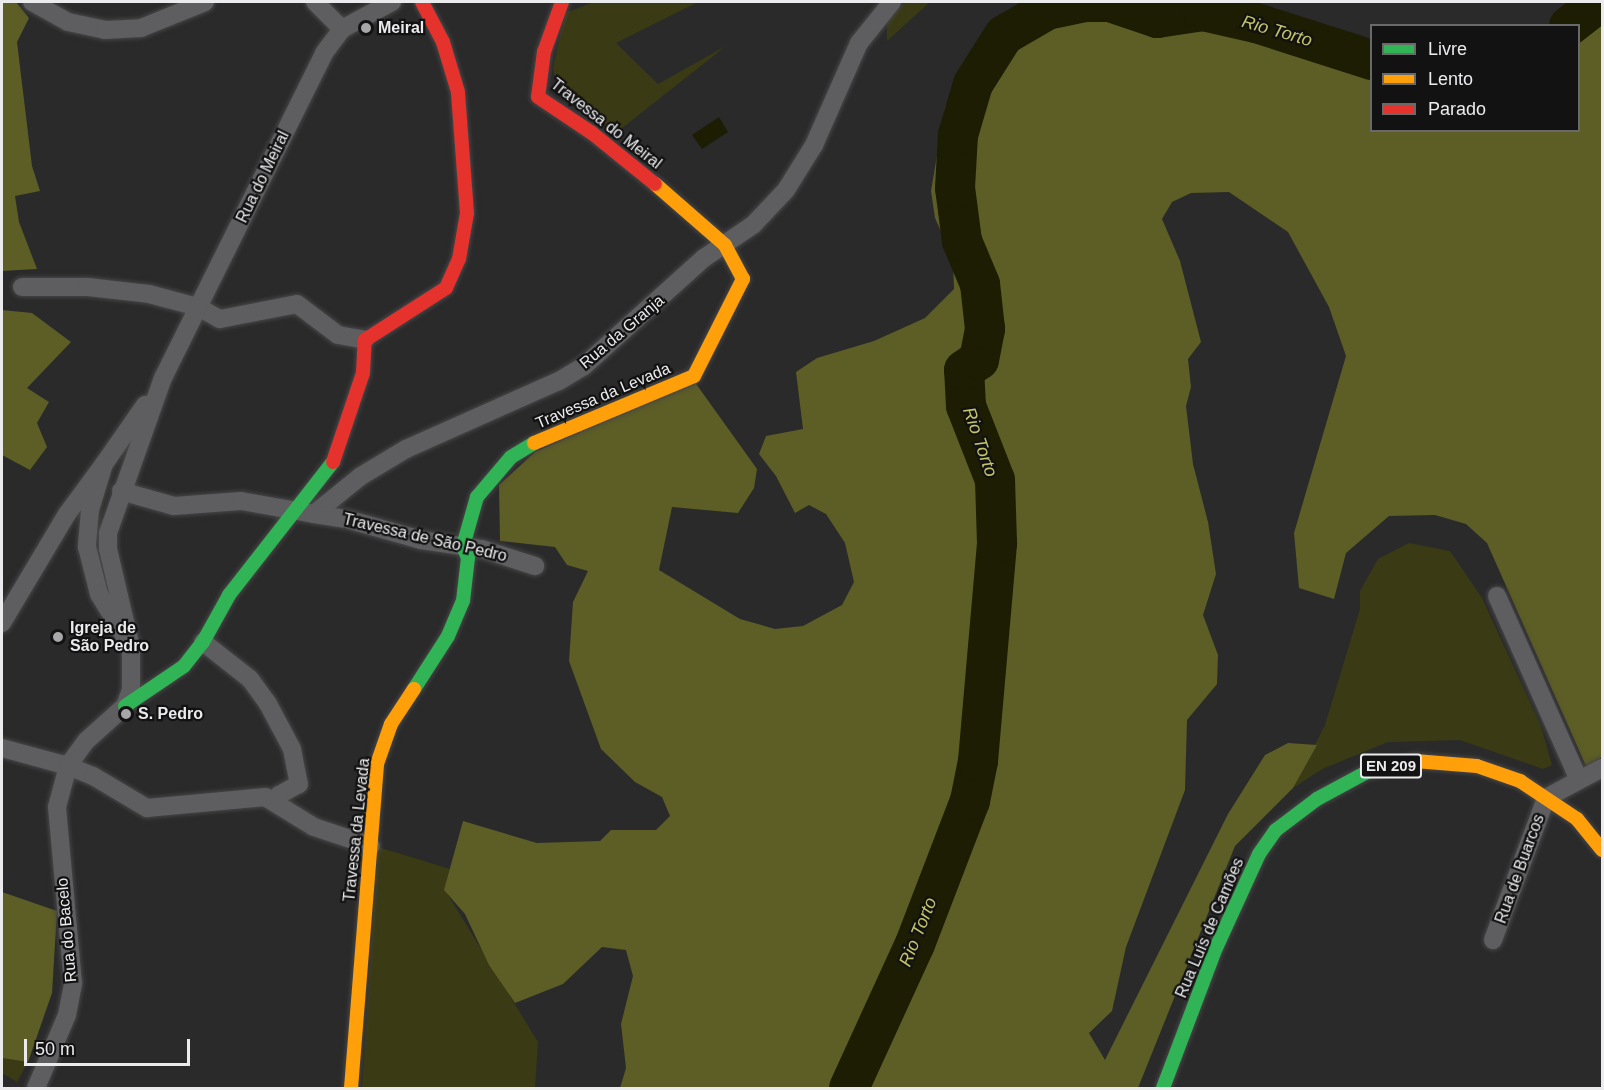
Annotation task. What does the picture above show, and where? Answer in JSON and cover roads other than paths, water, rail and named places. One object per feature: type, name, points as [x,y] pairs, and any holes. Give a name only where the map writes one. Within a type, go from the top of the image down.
[{"type":"street","points":[[32,2],[68,22],[105,30],[141,28],[205,2]]},
{"type":"street","points":[[315,2],[342,29]]},
{"type":"street","name":"Rua do Meiral","points":[[125,706],[130,690],[131,647],[108,549],[108,533],[163,378],[324,53],[342,29],[392,2]]},
{"type":"street","points":[[22,287],[53,290],[88,286],[149,294],[198,307],[220,319],[297,304],[338,335],[365,340],[446,288],[464,237],[466,160],[458,92],[443,42],[422,2]]},
{"type":"street","name":"Travessa do Meiral","points":[[562,2],[544,52],[538,97],[592,133],[724,245]]},
{"type":"street","name":"Rua da Granja","points":[[314,514],[361,476],[406,449],[559,381],[584,366],[704,258],[753,225],[786,190],[814,145],[859,44],[892,2]]},
{"type":"street","name":"Travessa da Levada","points":[[351,1089],[377,764],[391,724],[447,636],[463,601],[468,558],[463,546],[477,497],[511,457],[549,434],[694,376],[702,366],[716,326],[743,279],[740,267],[724,245]]},
{"type":"street","points":[[68,766],[86,741],[125,706],[184,666],[203,642],[229,595],[335,459],[363,373],[365,340]]},
{"type":"street","name":"Rua do Meiral","points":[[2,623],[67,514],[163,378]]},
{"type":"street","points":[[104,464],[90,510],[87,547],[99,594],[131,647]]},
{"type":"street","points":[[121,491],[174,506],[241,501],[314,514]]},
{"type":"street","name":"Travessa de São Pedro","points":[[314,514],[350,520],[421,540],[463,546],[536,566]]},
{"type":"street","points":[[1497,596],[1579,780]]},
{"type":"street","points":[[203,642],[249,679],[267,702],[292,749],[300,784],[279,795],[275,802]]},
{"type":"street","points":[[2,748],[68,766],[93,776],[147,808],[266,797],[314,827],[371,846]]},
{"type":"street","name":"Rua Luís de Camões","points":[[1163,1089],[1216,948],[1259,854],[1275,830],[1317,799],[1367,772],[1412,761],[1477,766],[1520,781],[1546,798],[1577,819],[1602,850]]},
{"type":"street","name":"Rua do Bacelo","points":[[36,1089],[68,1016],[73,983],[57,807],[68,766]]},
{"type":"street","points":[[1546,798],[1602,768]]},
{"type":"street","name":"Rua de Buarcos","points":[[1493,940],[1546,798]]},
{"type":"waterway","name":"Rio Torto","points":[[849,1088],[915,944],[970,801],[978,761],[997,543],[995,480],[966,406],[964,370],[979,360],[985,329],[980,284],[962,241],[955,188],[958,135],[973,84],[1004,35],[1047,10],[1084,2],[1110,2],[1157,18],[1203,11],[1256,23],[1370,59]]},
{"type":"waterway","name":"Rio Torto","points":[[1572,24],[1600,2]]},
{"type":"place","name":"Meiral","points":[[366,28]]},
{"type":"place","name":"Igreja de São Pedro","points":[[58,637]]},
{"type":"place","name":"S. Pedro","points":[[126,714]]}]
